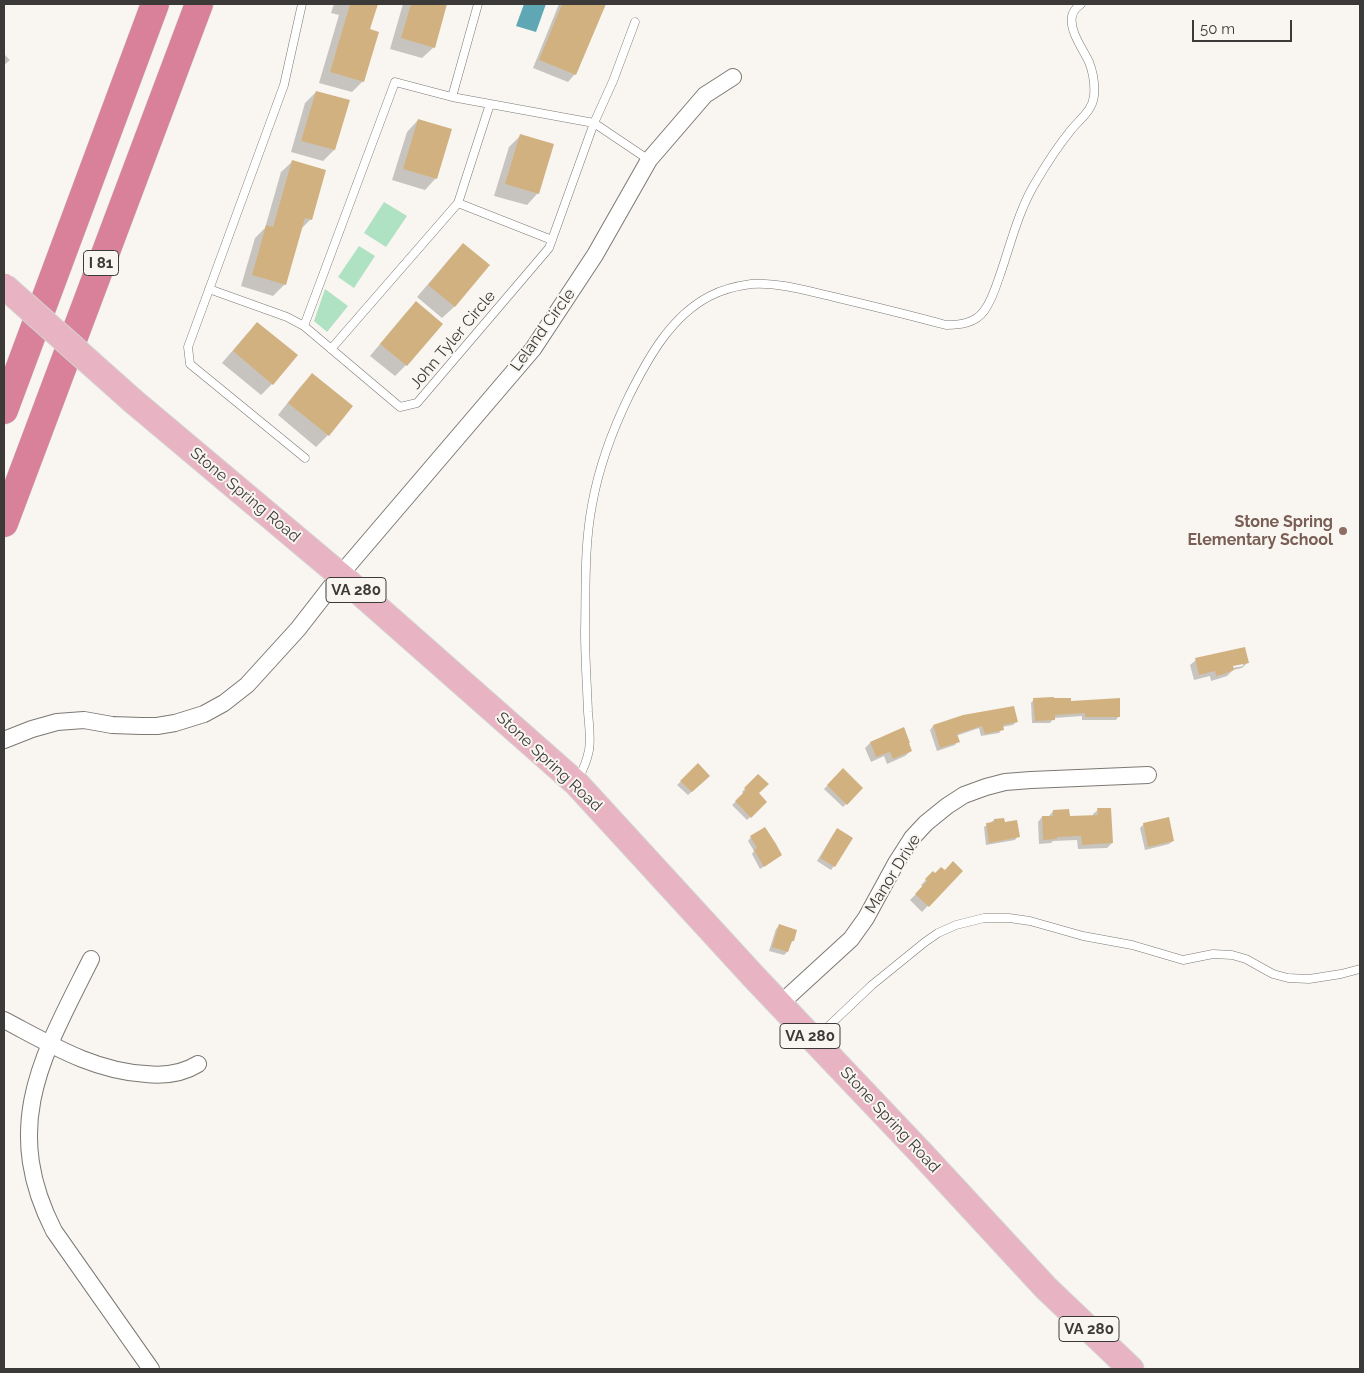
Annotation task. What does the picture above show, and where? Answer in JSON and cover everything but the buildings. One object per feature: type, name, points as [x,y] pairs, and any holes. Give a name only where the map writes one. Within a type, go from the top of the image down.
[{"type":"highway","name":"I 81","points":[[4,410],[155,4]]},
{"type":"highway","name":"I 81","points":[[4,523],[199,4]]},
{"type":"main road","name":"Stone Spring Road","points":[[4,286],[133,401],[340,575],[576,783],[1046,1288],[1131,1369]]},
{"type":"main road","name":"Stone Spring Road","points":[[1046,1288],[1111,1369]]},
{"type":"street","name":"Leland Circle","points":[[4,740],[57,722],[84,720],[127,726],[157,726],[175,723],[204,714],[224,703],[247,685],[298,629],[340,575],[533,349],[595,255],[649,160],[705,95],[733,77]]},
{"type":"street","name":"Manor Drive","points":[[780,1004],[851,939],[866,918],[912,838],[926,823],[964,795],[1005,782],[1148,775]]},
{"type":"street","points":[[91,959],[48,1044],[34,1080],[26,1123],[26,1154],[36,1194],[54,1231],[151,1369]]},
{"type":"street","points":[[4,1020],[48,1044],[89,1062],[129,1073],[172,1074],[185,1071],[198,1064]]},
{"type":"lane","points":[[302,4],[284,85],[188,347],[190,364],[305,458]]},
{"type":"lane","points":[[452,97],[478,4]]},
{"type":"lane","points":[[576,783],[585,764],[590,740],[585,650],[585,587],[591,506],[599,470],[610,438],[629,396],[650,358],[665,336],[695,306],[706,298],[722,291],[749,284],[772,284],[803,290],[946,324],[963,324],[980,316],[994,292],[1030,191],[1072,128],[1085,116],[1093,101],[1092,73],[1076,36],[1072,21],[1072,14],[1081,4]]},
{"type":"lane","name":"John Tyler Circle","points":[[209,289],[287,317],[304,326],[400,407],[417,403],[549,248],[594,123],[613,81],[635,22]]},
{"type":"lane","points":[[304,326],[395,82],[452,97],[594,123],[649,160]]},
{"type":"lane","points":[[331,349],[458,203],[490,104]]},
{"type":"lane","points":[[458,203],[552,240]]},
{"type":"lane","points":[[814,1040],[872,985],[925,942],[938,933],[956,925],[980,919],[1000,917],[1022,919],[1083,936],[1123,943],[1183,960],[1213,954],[1232,955],[1246,959],[1273,974],[1288,978],[1309,979],[1341,974],[1360,968]]},
{"type":"green space","points":[[384,202],[407,216],[386,247],[364,233]]},
{"type":"green space","points":[[359,246],[375,256],[354,288],[338,277]]},
{"type":"green space","points":[[325,289],[348,306],[327,332],[314,321]]},
{"type":"water","points":[[524,4],[546,4],[536,32],[516,26]]},
{"type":"place","name":"Stone Spring Elementary School","points":[[1343,531]]}]
